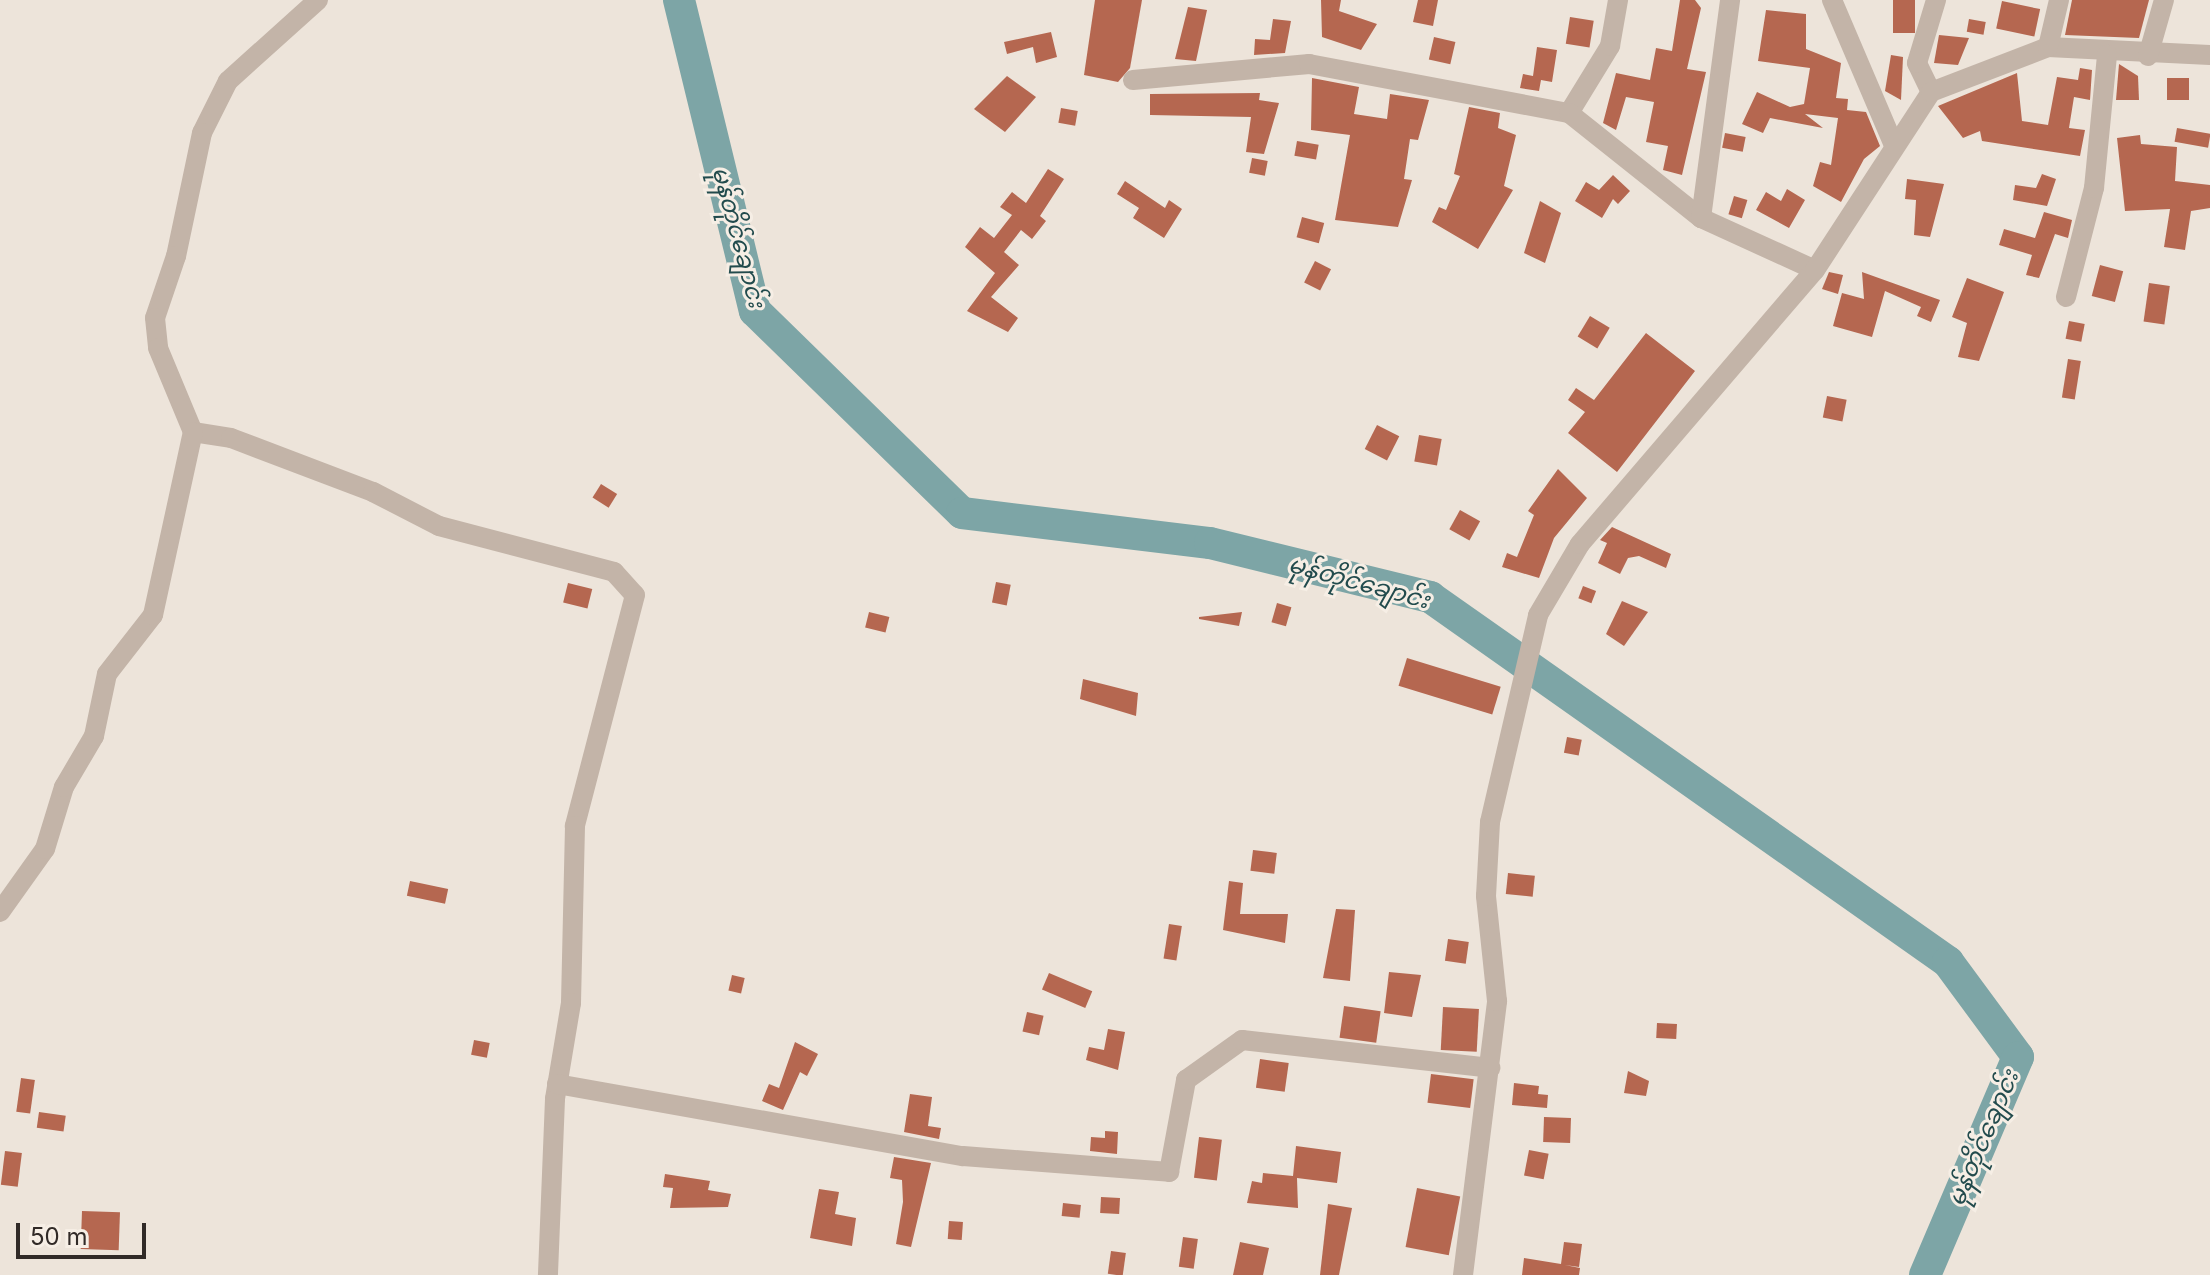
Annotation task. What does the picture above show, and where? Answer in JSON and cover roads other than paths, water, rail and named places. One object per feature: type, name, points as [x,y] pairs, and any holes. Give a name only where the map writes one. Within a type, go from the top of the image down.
[{"type":"street","points":[[0,912],[45,849],[64,787],[94,736],[107,674],[153,615],[193,432],[158,348],[155,318],[180,244],[202,133],[228,81],[318,0]]},
{"type":"street","points":[[1569,113],[1610,46],[1618,0]]},
{"type":"street","points":[[1701,218],[1730,0]]},
{"type":"street","points":[[1832,0],[1893,143]]},
{"type":"street","points":[[1931,92],[1917,63],[1936,0]]},
{"type":"street","points":[[2048,47],[2059,0]]},
{"type":"street","points":[[2148,56],[2164,0]]},
{"type":"street","points":[[1463,1275],[1497,1001],[1486,896],[1490,822],[1538,615],[1580,544],[1815,270],[1893,143],[1931,92],[1974,69],[2048,47],[2107,55],[2210,55]]},
{"type":"street","points":[[2066,297],[2094,188],[2107,55]]},
{"type":"street","points":[[1133,80],[1309,64],[1569,113],[1701,218],[1815,270]]},
{"type":"street","points":[[193,432],[231,438],[373,492],[439,526],[614,572],[635,595],[575,826],[571,1003],[557,1084],[548,1275]]},
{"type":"street","points":[[557,1084],[921,1150],[1169,1172],[1186,1080],[1242,1040],[1490,1068]]},
{"type":"waterway","name":"မုန်တိုင်ချောင်း","points":[[679,0],[755,311],[962,513],[1210,543],[1430,597],[1948,962],[2018,1057],[1925,1275]]}]
